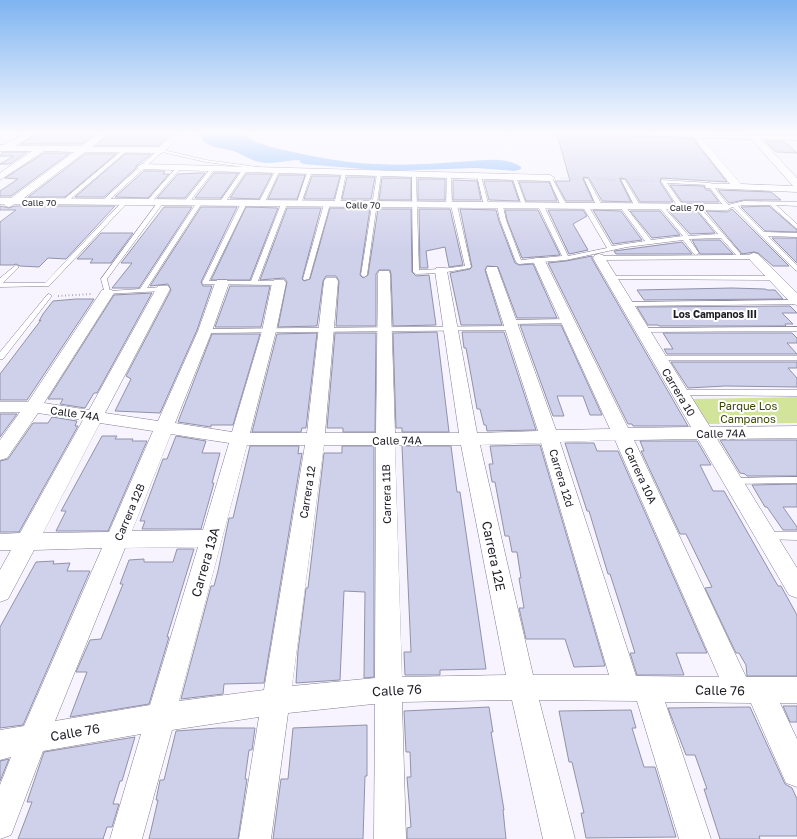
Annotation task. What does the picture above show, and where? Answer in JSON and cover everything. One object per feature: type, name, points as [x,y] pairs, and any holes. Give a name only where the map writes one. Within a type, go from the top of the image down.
[{"type":"street","points":[[0,210],[51,172]]},
{"type":"street","points":[[330,172],[550,178]]},
{"type":"street","points":[[726,172],[738,187]]},
{"type":"street","points":[[786,172],[797,184]]},
{"type":"street","points":[[710,185],[797,189]]},
{"type":"street","name":"Calle 70","points":[[0,201],[586,207],[731,206]]},
{"type":"street","name":"Carrera 10","points":[[604,253],[612,278],[679,393],[797,588]]},
{"type":"street","points":[[754,257],[797,301]]},
{"type":"street","name":"Carrera 10A","points":[[539,261],[622,434],[750,691],[797,772]]},
{"type":"street","name":"Carrera 12d","points":[[492,270],[637,689],[695,839]]},
{"type":"street","name":"Carrera 12E","points":[[441,271],[470,439],[522,686],[559,839]]},
{"type":"street","name":"Carrera 11B","points":[[384,274],[390,839]]},
{"type":"street","name":"Carrera 12","points":[[255,839],[315,441],[331,281]]},
{"type":"street","name":"Carrera 12B","points":[[0,824],[33,739],[205,331],[214,283]]},
{"type":"street","name":"Carrera 13A","points":[[126,839],[212,538],[269,331],[279,283]]},
{"type":"street","points":[[0,592],[163,289]]},
{"type":"street","points":[[0,454],[33,407],[107,293]]},
{"type":"street","name":"Calle 74A","points":[[0,407],[33,407],[239,439],[315,441],[470,439],[622,434],[797,432]]},
{"type":"street","points":[[0,542],[212,538]]},
{"type":"street","name":"Calle 76","points":[[0,745],[161,717],[275,702],[389,690],[522,686],[750,691],[797,690]]},
{"type":"lane","points":[[64,202],[99,172]]},
{"type":"lane","points":[[104,202],[137,172]]},
{"type":"lane","points":[[148,202],[175,172]]},
{"type":"lane","points":[[186,203],[212,172]]},
{"type":"lane","points":[[222,203],[243,172]]},
{"type":"lane","points":[[261,204],[277,172]]},
{"type":"lane","points":[[298,204],[310,172]]},
{"type":"lane","points":[[306,279],[344,173]]},
{"type":"lane","points":[[364,275],[379,174]]},
{"type":"lane","points":[[414,175],[416,272],[441,271],[468,267],[452,205],[449,176]]},
{"type":"lane","points":[[479,176],[488,206]]},
{"type":"lane","points":[[514,177],[525,206]]},
{"type":"lane","points":[[550,178],[564,206]]},
{"type":"lane","points":[[586,179],[600,207]]},
{"type":"lane","points":[[623,180],[638,207]]},
{"type":"lane","points":[[663,181],[710,185],[763,234],[797,269]]},
{"type":"lane","points":[[663,181],[681,207]]},
{"type":"lane","points":[[0,284],[47,285],[125,202]]},
{"type":"lane","points":[[160,203],[104,278],[107,293],[163,289]]},
{"type":"lane","points":[[142,290],[199,203]]},
{"type":"lane","points":[[731,206],[744,203],[797,204]]},
{"type":"lane","points":[[771,203],[797,227]]},
{"type":"lane","points":[[244,204],[214,283],[279,283]]},
{"type":"lane","points":[[254,283],[284,204]]},
{"type":"lane","points":[[500,206],[519,262],[604,253],[648,243],[686,238],[723,236]]},
{"type":"lane","points":[[541,206],[566,258]]},
{"type":"lane","points":[[586,207],[604,253]]},
{"type":"lane","points":[[623,207],[648,243],[658,254]]},
{"type":"lane","points":[[662,207],[696,253]]},
{"type":"lane","points":[[698,207],[738,254]]},
{"type":"lane","points":[[787,218],[797,218]]},
{"type":"lane","points":[[763,234],[797,235]]},
{"type":"lane","points":[[604,253],[754,257]]},
{"type":"lane","points":[[0,284],[16,267]]},
{"type":"lane","points":[[612,278],[775,278]]},
{"type":"lane","points":[[0,357],[49,296]]},
{"type":"lane","points":[[627,304],[797,301]]},
{"type":"lane","points":[[205,331],[451,329],[568,322]]},
{"type":"lane","points":[[643,330],[797,329]]},
{"type":"lane","points":[[659,358],[797,358]]},
{"type":"lane","points":[[679,393],[797,393]]},
{"type":"lane","points":[[732,481],[797,480]]},
{"type":"lane","points":[[765,536],[797,536]]},
{"type":"path","points":[[550,178],[663,181]]},
{"type":"path","points":[[49,296],[107,293]]},
{"type":"green space","name":"Parque Los Campanos","points":[[797,397],[797,423],[708,424],[692,399]]},
{"type":"building","points":[[14,172],[44,172],[11,196],[0,196],[0,191],[18,179],[5,178]]},
{"type":"building","points":[[61,172],[94,172],[65,197],[28,197]]},
{"type":"building","points":[[104,172],[131,172],[104,197],[75,197]]},
{"type":"building","points":[[143,172],[164,172],[163,174],[169,174],[148,198],[115,197]]},
{"type":"building","points":[[568,172],[719,172],[727,182],[661,178],[660,182],[673,202],[640,202],[626,179],[620,178],[631,202],[602,201],[589,178],[584,177],[583,179],[593,201],[566,201],[555,181],[570,181]]},
{"type":"building","points":[[205,173],[185,198],[157,198],[178,174]]},
{"type":"building","points":[[214,173],[238,173],[221,198],[195,198]]},
{"type":"building","points":[[246,174],[272,174],[259,199],[230,198]]},
{"type":"building","points":[[279,175],[305,175],[297,199],[268,199]]},
{"type":"building","points":[[312,176],[340,176],[334,199],[304,199]]},
{"type":"building","points":[[347,177],[375,177],[371,199],[342,199]]},
{"type":"building","points":[[382,178],[411,178],[411,200],[379,200]]},
{"type":"building","points":[[418,179],[445,179],[445,200],[418,200]]},
{"type":"building","points":[[453,180],[477,181],[481,200],[453,200]]},
{"type":"building","points":[[484,181],[512,181],[519,201],[489,200]]},
{"type":"building","points":[[519,182],[549,182],[557,201],[526,201]]},
{"type":"building","points":[[670,185],[704,186],[706,190],[710,190],[719,202],[682,202]]},
{"type":"building","points":[[718,190],[771,192],[781,200],[744,200],[729,203]]},
{"type":"building","points":[[0,206],[9,208],[15,206],[115,206],[66,259],[48,258],[39,267],[20,266],[16,264],[0,265],[0,222],[16,210],[0,210]]},
{"type":"building","points":[[769,206],[797,230],[797,232],[765,231],[741,207]]},
{"type":"building","points":[[164,207],[192,207],[139,288],[112,288],[132,263],[121,263]]},
{"type":"building","points":[[201,207],[237,207],[201,282],[203,286],[212,286],[197,330],[160,413],[115,411],[131,379],[126,376],[171,290],[168,284],[150,286]]},
{"type":"building","points":[[246,207],[278,208],[250,280],[211,280]]},
{"type":"building","points":[[287,208],[321,208],[302,279],[304,281],[310,279],[330,208],[370,208],[360,275],[363,278],[368,275],[378,209],[411,209],[412,272],[416,276],[429,275],[436,325],[393,326],[390,270],[379,270],[376,274],[376,326],[336,326],[339,281],[336,276],[326,276],[323,281],[317,326],[278,327],[287,282],[284,278],[260,280]]},
{"type":"building","points":[[419,209],[450,209],[463,265],[449,267],[445,247],[426,251],[428,268],[420,268]]},
{"type":"building","points":[[460,209],[496,210],[515,263],[519,265],[533,264],[557,318],[517,318],[498,267],[487,266],[485,270],[502,325],[461,325],[450,273],[470,269],[472,267]]},
{"type":"building","points":[[732,209],[789,266],[773,266],[758,253],[754,252],[742,254],[706,211],[727,212]]},
{"type":"building","points":[[505,210],[538,210],[560,255],[522,258],[507,220]]},
{"type":"building","points":[[548,210],[583,210],[587,216],[573,224],[588,250],[569,254]]},
{"type":"building","points":[[593,210],[621,211],[642,240],[613,244]]},
{"type":"building","points":[[630,211],[660,211],[680,235],[652,238]]},
{"type":"building","points":[[669,211],[697,211],[715,233],[690,234]]},
{"type":"building","points":[[101,233],[133,233],[111,263],[90,263],[93,259],[77,259]]},
{"type":"building","points":[[772,238],[797,238],[797,263]]},
{"type":"building","points":[[692,240],[720,240],[733,254],[700,254]]},
{"type":"building","points":[[682,242],[692,254],[616,254],[614,251]]},
{"type":"building","points":[[592,256],[592,259],[688,426],[633,426],[632,424],[628,424],[548,263]]},
{"type":"building","points":[[230,286],[270,286],[261,327],[215,327]]},
{"type":"building","points":[[732,288],[775,290],[783,299],[644,300],[637,290]]},
{"type":"building","points":[[152,293],[97,393],[94,393],[85,408],[60,404],[63,399],[48,399],[114,295]]},
{"type":"building","points":[[94,299],[27,400],[0,400],[0,374],[41,320],[39,321],[43,314],[53,301]]},
{"type":"building","points":[[790,306],[797,313],[782,313],[793,324],[785,324],[786,326],[648,325],[637,307]]},
{"type":"building","points":[[520,325],[561,325],[602,415],[590,415],[583,396],[557,396],[564,416],[553,416]]},
{"type":"building","points":[[437,332],[449,432],[402,432],[402,428],[396,428],[393,333]]},
{"type":"building","points":[[462,332],[504,332],[536,430],[487,431],[480,409],[477,409]]},
{"type":"building","points":[[317,333],[306,428],[302,428],[301,432],[252,432],[277,334]]},
{"type":"building","points":[[335,333],[376,333],[375,432],[343,432],[343,428],[327,428]]},
{"type":"building","points":[[663,333],[792,333],[797,338],[797,343],[787,343],[797,354],[667,354],[664,349],[673,349]]},
{"type":"building","points":[[212,334],[260,334],[233,425],[211,425],[211,427],[178,422]]},
{"type":"building","points":[[671,362],[797,362],[797,368],[788,368],[797,378],[797,387],[725,386],[688,388]]},
{"type":"building","points":[[0,414],[17,414],[0,437]]},
{"type":"building","points":[[52,417],[77,421],[75,426],[78,426],[19,532],[0,532],[0,461],[8,459],[33,423],[48,423]]},
{"type":"building","points":[[102,436],[117,436],[115,439],[133,439],[132,441],[147,441],[108,531],[56,531],[66,511],[61,511]]},
{"type":"building","points":[[176,436],[206,441],[202,453],[220,453],[212,483],[214,483],[201,529],[142,529],[145,521],[140,521],[163,459],[167,459]]},
{"type":"building","points":[[720,440],[797,440],[797,476],[747,476],[740,473]]},
{"type":"building","points":[[640,441],[697,441],[711,465],[700,465],[713,491],[724,491],[778,586],[781,586],[797,615],[797,676],[747,676],[746,665],[739,653],[736,653],[705,588],[712,587],[686,534],[680,534],[641,451],[644,451]]},
{"type":"building","points":[[565,443],[594,443],[597,451],[618,451],[707,653],[676,653],[684,675],[637,675],[630,653],[635,653],[610,574],[608,574],[589,511],[587,511]]},
{"type":"building","points":[[540,445],[605,666],[574,667],[565,639],[526,639],[519,608],[524,608],[519,578],[521,578],[517,552],[512,552],[509,536],[505,536],[495,482],[492,482],[489,464],[493,464],[490,446]]},
{"type":"building","points":[[250,446],[299,446],[298,454],[302,453],[264,683],[224,684],[223,694],[181,699],[211,586],[214,586],[218,571],[229,518],[233,518]]},
{"type":"building","points":[[342,446],[374,446],[374,677],[364,678],[365,592],[344,591],[340,680],[296,683],[298,651],[306,588],[308,588],[324,453],[342,453]]},
{"type":"building","points":[[402,446],[451,446],[457,492],[460,492],[486,669],[440,670],[440,675],[405,675],[404,652],[411,652]]},
{"type":"building","points":[[797,484],[797,507],[783,507],[797,527],[797,530],[783,530],[767,507],[765,507],[752,485]]},
{"type":"building","points":[[177,549],[194,549],[167,637],[169,637],[149,704],[70,717],[87,672],[76,672],[90,640],[101,639],[123,584],[120,584],[129,560],[144,559],[144,562],[173,562]]},
{"type":"building","points":[[54,561],[53,564],[70,563],[67,571],[90,571],[23,725],[0,728],[0,627],[36,562]]},
{"type":"building","points":[[783,706],[797,706],[797,722],[790,722]]},
{"type":"building","points":[[489,707],[493,732],[491,732],[504,810],[506,839],[407,839],[407,828],[411,827],[407,777],[411,777],[410,752],[406,752],[404,711]]},
{"type":"building","points":[[750,707],[785,784],[792,788],[797,799],[797,836],[759,836],[760,839],[720,839],[704,789],[707,789],[695,755],[686,755],[668,708]]},
{"type":"building","points":[[631,710],[636,728],[632,728],[644,767],[655,767],[676,837],[586,838],[581,813],[584,813],[572,762],[569,762],[559,711]]},
{"type":"building","points":[[367,725],[367,776],[365,776],[363,839],[273,839],[281,779],[288,779],[293,728]]},
{"type":"building","points":[[218,728],[255,728],[252,750],[249,750],[245,779],[247,779],[238,839],[149,839],[158,800],[156,800],[160,780],[164,780],[176,731]]},
{"type":"building","points":[[135,737],[122,781],[120,781],[113,804],[119,804],[112,827],[107,827],[103,839],[18,839],[32,802],[27,802],[44,752]]},
{"type":"building","points":[[9,759],[0,781],[0,761]]},
{"type":"district","name":"Los Campanos III","points":[[715,314]]}]
